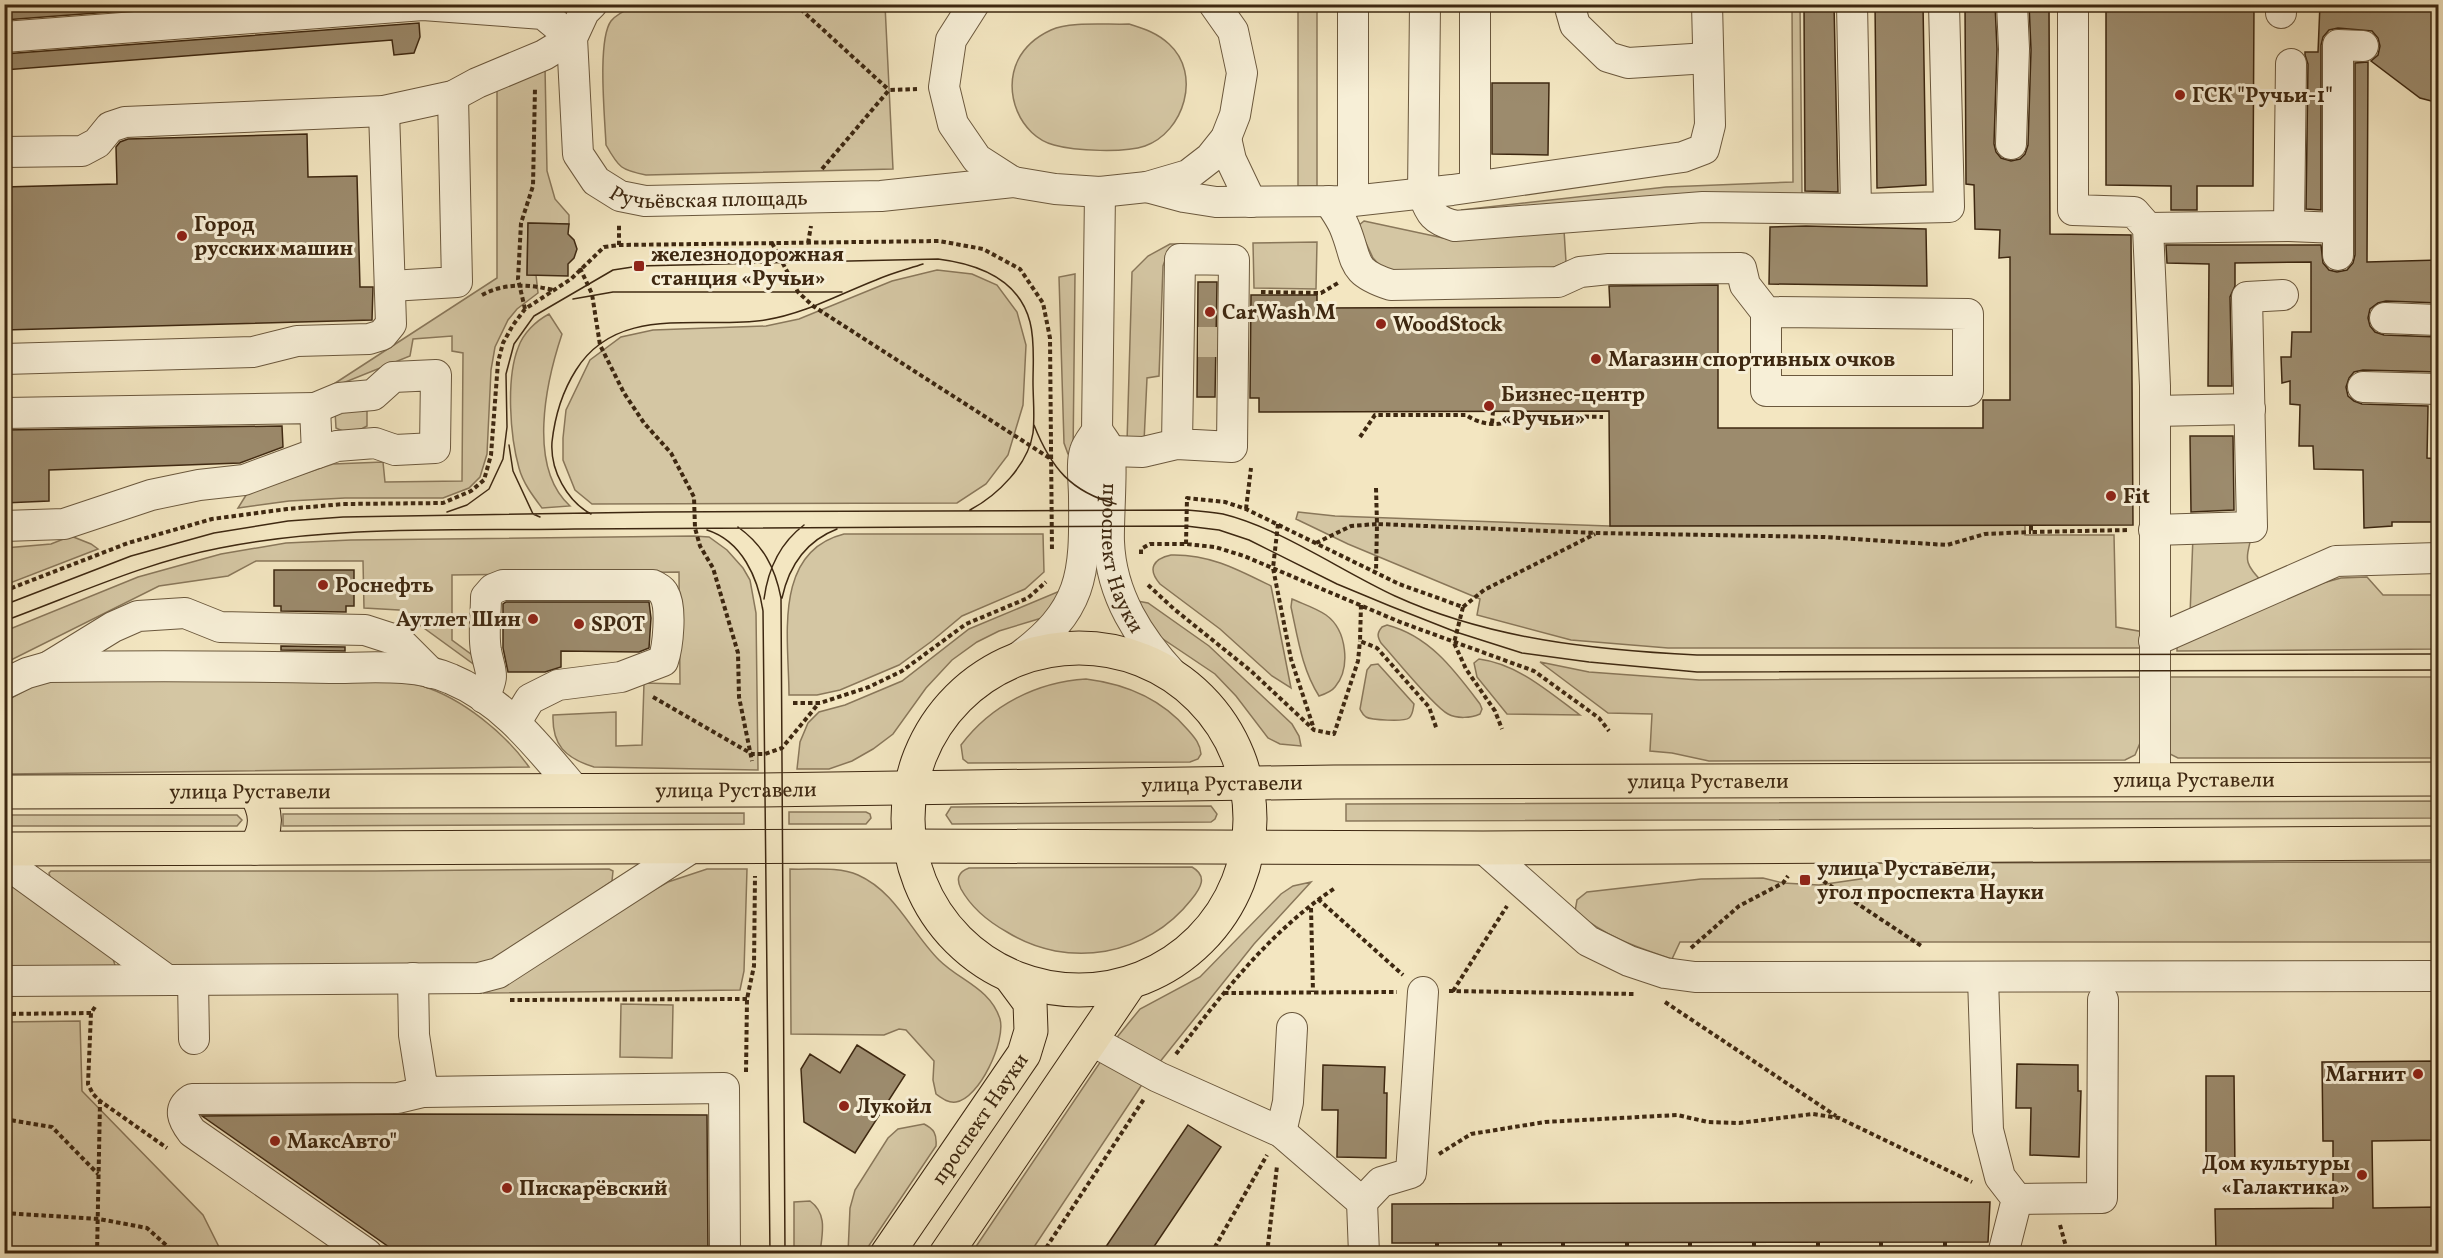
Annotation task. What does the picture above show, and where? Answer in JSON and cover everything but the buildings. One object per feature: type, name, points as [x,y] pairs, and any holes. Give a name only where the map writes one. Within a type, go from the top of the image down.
[{"type":"main road","name":"проспект Науки","points":[[1097,648],[1150,663],[1174,676],[1200,697],[1221,723],[1237,752],[1247,783],[1250,815],[1248,847],[1234,892],[1222,913],[1208,932],[1172,963],[1130,983],[1110,988],[1069,990],[1049,988],[1010,976],[974,954],[944,924],[922,887],[910,846],[909,788],[925,744],[948,709],[978,680],[1015,660],[1042,651],[1097,648]]},
{"type":"main road","name":"улица Руставели","points":[[5,791],[755,790],[1247,783],[2439,779]]},
{"type":"main road","points":[[255,792],[264,806],[266,821],[263,836],[255,848]]},
{"type":"main road","points":[[4,849],[910,846],[1483,849],[2439,843]]},
{"type":"main road","name":"проспект Науки","points":[[887,1254],[1024,1054],[1031,1031],[1030,1003],[1010,976]]},
{"type":"main road","points":[[906,1225],[947,1253],[1130,983]]},
{"type":"street","name":"Ручьёвская площадь","points":[[592,4],[584,12],[572,38],[578,154],[596,181],[620,196],[645,201],[880,196],[1013,182],[1055,189],[1100,192],[1147,187],[1188,175],[1210,158],[1226,138],[1235,115],[1242,73],[1233,31],[1215,4]]},
{"type":"street","name":"Ручьёвская площадь","points":[[974,4],[951,40],[944,87],[953,124],[977,159],[1013,182]]},
{"type":"street","points":[[1353,4],[1341,201],[1344,227],[1353,257],[1360,270],[1369,278],[1391,285],[1558,282],[1580,272],[1609,269],[1741,268],[1744,285],[1766,312],[1766,391],[1968,391],[1968,314],[1766,312]]},
{"type":"street","points":[[1425,4],[1423,194],[1428,208],[1438,221],[1455,226],[1703,207],[1856,209],[1949,207],[1944,4]]},
{"type":"street","points":[[1475,4],[1475,186]]},
{"type":"street","points":[[1569,4],[1575,25],[1608,57],[1628,63],[1708,57]]},
{"type":"street","points":[[1147,187],[1184,197],[1216,201],[1341,201],[1423,194],[1683,158],[1704,150],[1710,125],[1707,4]]},
{"type":"street","points":[[1852,4],[1856,209]]},
{"type":"street","points":[[2011,144],[2014,48],[2012,4]]},
{"type":"street","points":[[2073,4],[2073,210],[2134,212],[2148,228],[2155,411],[2155,780]]},
{"type":"street","points":[[4,37],[423,5],[543,14],[572,38],[544,56],[477,83],[453,96],[384,111],[125,122],[110,127],[97,143],[82,151],[4,152]]},
{"type":"street","points":[[2148,228],[2289,226],[2338,241],[2338,45],[2363,46]]},
{"type":"street","points":[[2289,226],[2291,64]]},
{"type":"street","points":[[391,286],[457,282],[453,96]]},
{"type":"street","points":[[4,359],[253,352],[297,340],[369,339],[382,335],[391,324],[384,111]]},
{"type":"street","points":[[1226,138],[1231,160],[1251,202]]},
{"type":"street","points":[[2290,149],[2338,148]]},
{"type":"street","name":"проспект Науки","points":[[1100,192],[1104,441],[1109,545],[1120,598],[1154,655],[1174,676]]},
{"type":"street","points":[[2154,530],[2252,527],[2247,297],[2283,295]]},
{"type":"street","points":[[2385,318],[2439,320]]},
{"type":"street","points":[[1104,441],[1143,452],[1177,444],[1232,447],[1208,342],[1177,444]]},
{"type":"street","points":[[4,413],[315,408],[339,398],[373,395],[393,377],[436,375],[435,448],[395,450],[375,443],[337,446],[244,480],[199,485],[151,495],[64,524],[4,526]]},
{"type":"street","points":[[2363,387],[2439,389]]},
{"type":"street","points":[[373,395],[375,443]]},
{"type":"street","points":[[315,408],[317,453]]},
{"type":"street","points":[[2155,411],[2250,409]]},
{"type":"street","name":"проспект Науки","points":[[1015,660],[1041,641],[1060,620],[1081,578],[1085,451],[1104,441]]},
{"type":"street","points":[[2154,641],[2336,561],[2439,558]]},
{"type":"street","points":[[484,698],[492,681],[491,666],[486,650],[486,597],[494,589],[503,585],[654,585],[663,591],[667,599],[668,648],[663,661],[621,677],[558,685],[530,699],[516,722]]},
{"type":"street","points":[[48,667],[113,627],[138,615],[186,613],[220,627],[364,630],[399,641],[431,673]]},
{"type":"street","points":[[219,666],[220,627]]},
{"type":"street","points":[[4,684],[27,673],[48,667],[219,666],[404,669],[431,673],[452,679],[484,698],[516,722],[575,790]]},
{"type":"street","points":[[4,981],[479,978],[498,973],[693,848]]},
{"type":"street","points":[[1483,849],[1588,941],[1629,961],[1665,973],[1695,977],[2439,976]]},
{"type":"street","points":[[4,862],[180,980],[195,1039]]},
{"type":"street","points":[[413,978],[414,1035],[423,1092]]},
{"type":"street","points":[[1983,978],[1988,1130],[2000,1177],[2017,1199]]},
{"type":"street","points":[[1364,1254],[1362,1202],[1381,1182],[1411,1173],[1423,992]]},
{"type":"street","points":[[2017,1199],[2102,1198],[2103,1000]]},
{"type":"street","points":[[1281,1132],[1288,1102],[1292,1028]]},
{"type":"street","points":[[1091,1040],[1158,1077],[1281,1132],[1362,1202]]},
{"type":"street","points":[[366,1254],[192,1132],[181,1113],[185,1104],[192,1099],[398,1098],[423,1092],[724,1088],[725,1254]]},
{"type":"street","points":[[2002,1254],[2017,1199]]},
{"type":"path","points":[[795,4],[889,90],[944,87]]},
{"type":"path","points":[[525,309],[518,279],[521,223],[533,186],[535,90],[544,56]]},
{"type":"path","points":[[808,243],[820,171],[889,90]]},
{"type":"path","points":[[619,245],[620,196]]},
{"type":"path","points":[[4,591],[128,543],[212,519],[343,504],[443,503],[471,491],[484,480],[491,455],[495,421],[495,386],[503,343],[525,309],[571,279],[604,247],[619,245],[939,241],[983,249],[1020,269],[1043,303],[1050,338],[1052,557]]},
{"type":"path","points":[[772,243],[798,292],[813,306],[1051,460]]},
{"type":"path","points":[[580,268],[592,294],[600,345],[624,393],[644,423],[671,453],[694,497],[695,528],[700,546],[713,568],[738,653],[739,697],[752,754],[755,790]]},
{"type":"path","points":[[1259,292],[1321,292],[1360,270]]},
{"type":"path","points":[[475,299],[494,289],[520,286],[532,285],[554,290]]},
{"type":"path","points":[[1492,411],[1492,423]]},
{"type":"path","points":[[1360,437],[1375,415],[1466,415],[1478,423],[1510,423],[1521,415],[1603,417]]},
{"type":"path","points":[[1376,488],[1376,572]]},
{"type":"path","points":[[1186,543],[1187,498],[1225,502],[1278,524],[1399,584],[1463,607]]},
{"type":"path","points":[[1278,524],[1273,568],[1291,659],[1314,730]]},
{"type":"path","points":[[1316,543],[1351,525],[1377,524],[1596,533],[1824,537],[1947,544],[1985,534],[2031,531],[2154,530]]},
{"type":"path","points":[[2031,525],[2031,531]]},
{"type":"path","points":[[1502,729],[1495,711],[1466,669],[1454,643],[1463,607],[1485,590],[1596,533]]},
{"type":"path","points":[[1141,559],[1141,549],[1150,544],[1186,543],[1215,547],[1273,568],[1360,606],[1534,671],[1599,718],[1609,731]]},
{"type":"path","points":[[793,703],[820,703],[869,687],[902,671],[966,624],[1028,597],[1052,577]]},
{"type":"path","points":[[1140,578],[1174,609],[1251,671],[1314,730],[1334,734],[1358,661],[1360,606]]},
{"type":"path","points":[[1360,640],[1377,648],[1429,706],[1437,730]]},
{"type":"path","points":[[653,697],[752,754],[765,754],[782,748],[820,703]]},
{"type":"path","points":[[747,999],[754,966],[755,847]]},
{"type":"path","points":[[1689,950],[1739,906],[1783,883],[1792,870]]},
{"type":"path","points":[[1807,870],[1926,949]]},
{"type":"path","points":[[1318,899],[1423,992]]},
{"type":"path","points":[[1452,991],[1509,903]]},
{"type":"path","points":[[1311,907],[1313,992]]},
{"type":"path","points":[[1663,1001],[1839,1118],[1979,1186],[2017,1199]]},
{"type":"path","points":[[4,1014],[91,1013],[88,1084]]},
{"type":"path","points":[[97,1254],[100,1101]]},
{"type":"path","points":[[1411,1173],[1471,1134],[1545,1122],[1677,1115],[1708,1122],[1739,1123],[1813,1114],[1839,1118]]},
{"type":"path","points":[[4,1119],[52,1127],[99,1175]]},
{"type":"path","points":[[1211,1254],[1281,1132]]},
{"type":"path","points":[[1267,1254],[1281,1132]]},
{"type":"path","points":[[4,1213],[99,1219],[147,1228],[176,1254]]},
{"type":"path","points":[[1754,1242],[1754,1254]]},
{"type":"path","points":[[1818,1242],[1818,1254]]},
{"type":"path","points":[[1881,1242],[1881,1254]]},
{"type":"path","points":[[1945,1242],[1945,1254]]},
{"type":"path","points":[[1437,1243],[1437,1254]]},
{"type":"path","points":[[1500,1243],[1500,1254]]},
{"type":"path","points":[[1563,1243],[1563,1254]]},
{"type":"path","points":[[1627,1243],[1627,1254]]},
{"type":"path","points":[[1690,1243],[1690,1254]]},
{"type":"shaded area","points":[[639,4],[885,5],[893,169],[646,175],[622,167],[606,145],[604,45],[611,21],[620,13]]},
{"type":"shaded area","points":[[1298,5],[1317,5],[1317,186],[1298,186]]},
{"type":"shaded area","points":[[1792,5],[1800,5],[1802,194],[1472,212],[1461,210],[1666,187],[1793,182]]},
{"type":"shaded area","points":[[1129,24],[1150,32],[1169,44],[1179,56],[1185,71],[1184,101],[1170,128],[1159,139],[1145,146],[1113,150],[1087,150],[1054,145],[1042,140],[1032,132],[1023,123],[1017,111],[1012,86],[1018,60],[1028,46],[1041,35],[1068,25]]},
{"type":"shaded area","points":[[545,67],[547,171],[555,199],[569,215],[569,224],[528,223],[527,275],[536,275],[538,293],[517,309],[508,320],[495,347],[491,370],[487,454],[480,477],[469,488],[443,498],[345,498],[289,501],[238,508],[248,492],[333,464],[383,462],[385,482],[462,481],[463,353],[452,351],[452,336],[413,339],[410,356],[323,391],[497,278],[497,83]]},
{"type":"shaded area","points":[[1364,221],[1448,239],[1564,230],[1566,262],[1545,271],[1405,274],[1383,269],[1373,258],[1358,226]]},
{"type":"shaded area","points":[[1317,242],[1316,289],[1254,288],[1253,243]]},
{"type":"shaded area","points":[[1170,244],[1184,244],[1168,252],[1163,266],[1159,376],[1147,378],[1144,442],[1127,442],[1132,272],[1148,256]]},
{"type":"shaded area","points":[[937,270],[972,274],[997,285],[1017,312],[1026,345],[1023,405],[1008,455],[986,484],[957,503],[592,504],[575,490],[563,460],[566,410],[590,360],[621,337],[653,330],[766,326],[799,319],[892,281]]},
{"type":"shaded area","points":[[1075,274],[1073,457],[1068,454],[1064,443],[1059,277]]},
{"type":"shaded area","points":[[549,314],[562,334],[546,399],[544,447],[548,469],[557,489],[570,506],[542,508],[526,484],[519,468],[513,440],[511,391],[514,361],[520,343],[530,328]]},
{"type":"shaded area","points":[[367,409],[367,426],[352,432],[336,428],[335,411]]},
{"type":"shaded area","points":[[1298,512],[1335,516],[1609,526],[2025,525],[2025,535],[2114,535],[2116,627],[2144,632],[2144,648],[1668,648],[1571,640],[1477,615],[1480,599],[1348,544],[1296,519]]},
{"type":"shaded area","points":[[844,534],[1043,534],[1044,572],[1025,589],[962,616],[899,665],[840,690],[817,695],[789,695],[787,625],[795,578],[805,559],[821,544]]},
{"type":"shaded area","points":[[2252,534],[2248,562],[2264,584],[2190,615],[2193,536]]},
{"type":"shaded area","points":[[71,536],[98,549],[5,585],[5,548],[51,544]]},
{"type":"shaded area","points":[[709,537],[727,550],[750,580],[756,613],[758,770],[594,767],[568,755],[555,735],[553,715],[616,712],[616,746],[642,745],[644,683],[680,684],[679,572],[452,575],[452,640],[483,663],[483,671],[399,610],[364,608],[363,561],[256,561],[228,576],[159,586],[5,663],[5,631],[138,577],[221,554],[286,543],[351,540]]},
{"type":"shaded area","points":[[1171,555],[1210,560],[1234,568],[1271,586],[1291,688],[1272,676],[1220,629],[1160,584],[1154,574],[1154,565],[1160,559]]},
{"type":"shaded area","points":[[2367,577],[2383,595],[2438,595],[2438,649],[2177,651],[2177,643],[2319,584],[2341,578]]},
{"type":"shaded area","points":[[1067,588],[1045,617],[999,631],[977,642],[952,660],[926,688],[893,734],[873,749],[852,761],[829,769],[797,769],[800,742],[808,723],[819,712],[845,705],[902,681],[969,629]]},
{"type":"shaded area","points":[[1292,599],[1326,615],[1339,630],[1342,639],[1345,660],[1340,679],[1332,690],[1319,696],[1308,675],[1301,653],[1291,607]]},
{"type":"shaded area","points":[[1132,600],[1148,603],[1209,646],[1292,724],[1299,736],[1301,746],[1280,744],[1268,738],[1236,696],[1215,674],[1160,637]]},
{"type":"shaded area","points":[[1387,625],[1416,637],[1440,656],[1480,704],[1482,709],[1480,714],[1456,717],[1448,714],[1433,702],[1381,643],[1378,633],[1382,627]]},
{"type":"shaded area","points":[[1479,659],[1520,673],[1545,688],[1580,715],[1507,714],[1477,677],[1474,663]]},
{"type":"shaded area","points":[[1540,662],[1589,672],[1699,680],[2140,677],[2140,743],[2135,755],[2125,760],[1709,761],[1650,751],[1652,714],[1608,713]]},
{"type":"shaded area","points":[[1378,664],[1414,704],[1409,718],[1374,719],[1366,717],[1360,709],[1367,670],[1371,665]]},
{"type":"shaded area","points":[[2163,677],[2438,677],[2438,758],[2178,758],[2168,753]]},
{"type":"shaded area","points":[[1086,679],[1129,689],[1166,709],[1196,740],[1201,754],[1198,759],[1190,762],[968,763],[963,759],[961,745],[986,718],[1001,707],[1016,698],[1050,685]]},
{"type":"shaded area","points":[[54,681],[390,681],[414,684],[437,692],[467,708],[496,730],[529,767],[8,774],[4,766],[4,702],[33,686]]},
{"type":"shaded area","points":[[2438,801],[2438,818],[1346,821],[1346,804]]},
{"type":"shaded area","points":[[1211,806],[1217,814],[1211,822],[952,824],[946,815],[951,807]]},
{"type":"shaded area","points":[[789,812],[866,812],[871,818],[866,824],[789,824]]},
{"type":"shaded area","points":[[744,813],[744,824],[283,826],[283,814]]},
{"type":"shaded area","points":[[4,815],[237,815],[242,820],[237,826],[5,826]]},
{"type":"shaded area","points":[[2438,862],[2438,942],[1680,942],[1672,959],[1609,934],[1575,911],[1577,900],[1587,892],[1701,879],[1763,878],[1783,883],[1819,885],[1867,878],[1868,863]]},
{"type":"shaded area","points":[[1192,867],[1200,874],[1200,887],[1173,919],[1152,934],[1130,945],[1105,951],[1080,953],[1055,951],[1031,944],[1007,932],[975,908],[965,896],[959,882],[960,874],[969,868]]},
{"type":"shaded area","points":[[609,869],[613,871],[612,881],[503,956],[478,965],[171,967],[50,877],[49,873],[51,871]]},
{"type":"shaded area","points":[[707,869],[747,869],[744,971],[740,990],[483,993],[502,986],[619,909],[668,882]]},
{"type":"shaded area","points":[[790,869],[842,870],[871,882],[893,902],[939,960],[982,992],[989,1000],[1000,1019],[999,1041],[982,1080],[965,1098],[950,1102],[936,1094],[933,1080],[934,1061],[906,1030],[899,1029],[884,1035],[791,1034]]},
{"type":"shaded area","points":[[4,876],[113,959],[115,965],[113,967],[5,967]]},
{"type":"shaded area","points":[[1311,882],[1254,944],[1159,1063],[1114,1041],[1140,1009],[1200,977],[1281,894],[1293,886]]},
{"type":"shaded area","points":[[621,1004],[673,1005],[672,1058],[620,1057]]},
{"type":"shaded area","points":[[80,1021],[82,1091],[203,1215],[222,1253],[5,1253],[5,1022]]},
{"type":"shaded area","points":[[1103,1058],[1145,1080],[1030,1253],[971,1254]]},
{"type":"shaded area","points":[[924,1124],[934,1132],[936,1146],[864,1253],[848,1253],[850,1208],[855,1190],[888,1138],[898,1129]]},
{"type":"shaded area","points":[[810,1201],[816,1206],[822,1218],[820,1253],[794,1253],[794,1202]]},
{"type":"tunnel","points":[[1198,342],[1223,342]]},
{"type":"tram line","points":[[447,512],[467,505],[489,489],[503,459],[507,427],[506,374],[514,344],[534,316],[613,270],[639,266],[938,259],[982,270],[1007,284],[1025,307],[1033,337],[1034,420],[1030,445],[1010,478],[991,496],[970,510]]},
{"type":"tram line","points":[[591,514],[574,501],[562,484],[554,463],[552,442],[563,395],[576,370],[594,349],[614,335],[637,327],[740,322],[779,317],[923,264]]},
{"type":"tram line","points":[[573,299],[613,292],[842,292]]},
{"type":"tram line","points":[[1034,425],[1048,454],[1064,476],[1087,493],[1116,504]]},
{"type":"tram line","points":[[509,445],[513,471],[533,514],[540,517]]},
{"type":"tram line","points":[[4,605],[131,556],[214,533],[288,521],[343,517],[657,512],[1187,510],[1223,514],[1266,529],[1395,596],[1468,623],[1543,640],[1620,650],[1697,655],[2438,654]]},
{"type":"tram line","points":[[764,599],[776,558],[788,540],[804,525]]},
{"type":"tram line","points":[[4,621],[111,580],[192,554],[264,541],[352,532],[1186,526],[1219,530],[1249,540],[1337,584],[1456,632],[1522,653],[1589,662],[1697,672],[2438,670]]},
{"type":"tram line","points":[[738,527],[754,541],[767,558],[781,598],[785,1254]]},
{"type":"tram line","points":[[782,598],[789,575],[801,556],[816,540],[837,529]]},
{"type":"tram line","points":[[707,530],[730,543],[746,562],[757,586],[763,611],[770,1254]]},
{"type":"place","name":"ГСК \"Ручьи-1\"","points":[[2180,95]]},
{"type":"place","name":"Город русских машин","points":[[182,236]]},
{"type":"place","name":"железнодорожная станция «Ручьи»","points":[[639,266]]},
{"type":"place","name":"CarWash M","points":[[1210,312]]},
{"type":"place","name":"WoodStock","points":[[1381,324]]},
{"type":"place","name":"Магазин спортивных очков","points":[[1596,359]]},
{"type":"place","name":"Бизнес-центр «Ручьи»","points":[[1489,406]]},
{"type":"place","name":"Fit","points":[[2111,496]]},
{"type":"place","name":"Роснефть","points":[[323,585]]},
{"type":"place","name":"Аутлет Шин","points":[[533,619]]},
{"type":"place","name":"SPOT","points":[[579,624]]},
{"type":"place","name":"улица Руставели, угол проспекта Науки","points":[[1805,880]]},
{"type":"place","name":"Магнит","points":[[2418,1074]]},
{"type":"place","name":"Лукойл","points":[[844,1106]]},
{"type":"place","name":"МаксАвто\"","points":[[275,1141]]},
{"type":"place","name":"Дом культуры «Галактика»","points":[[2362,1175]]},
{"type":"place","name":"Пискарёвский","points":[[507,1188]]}]
